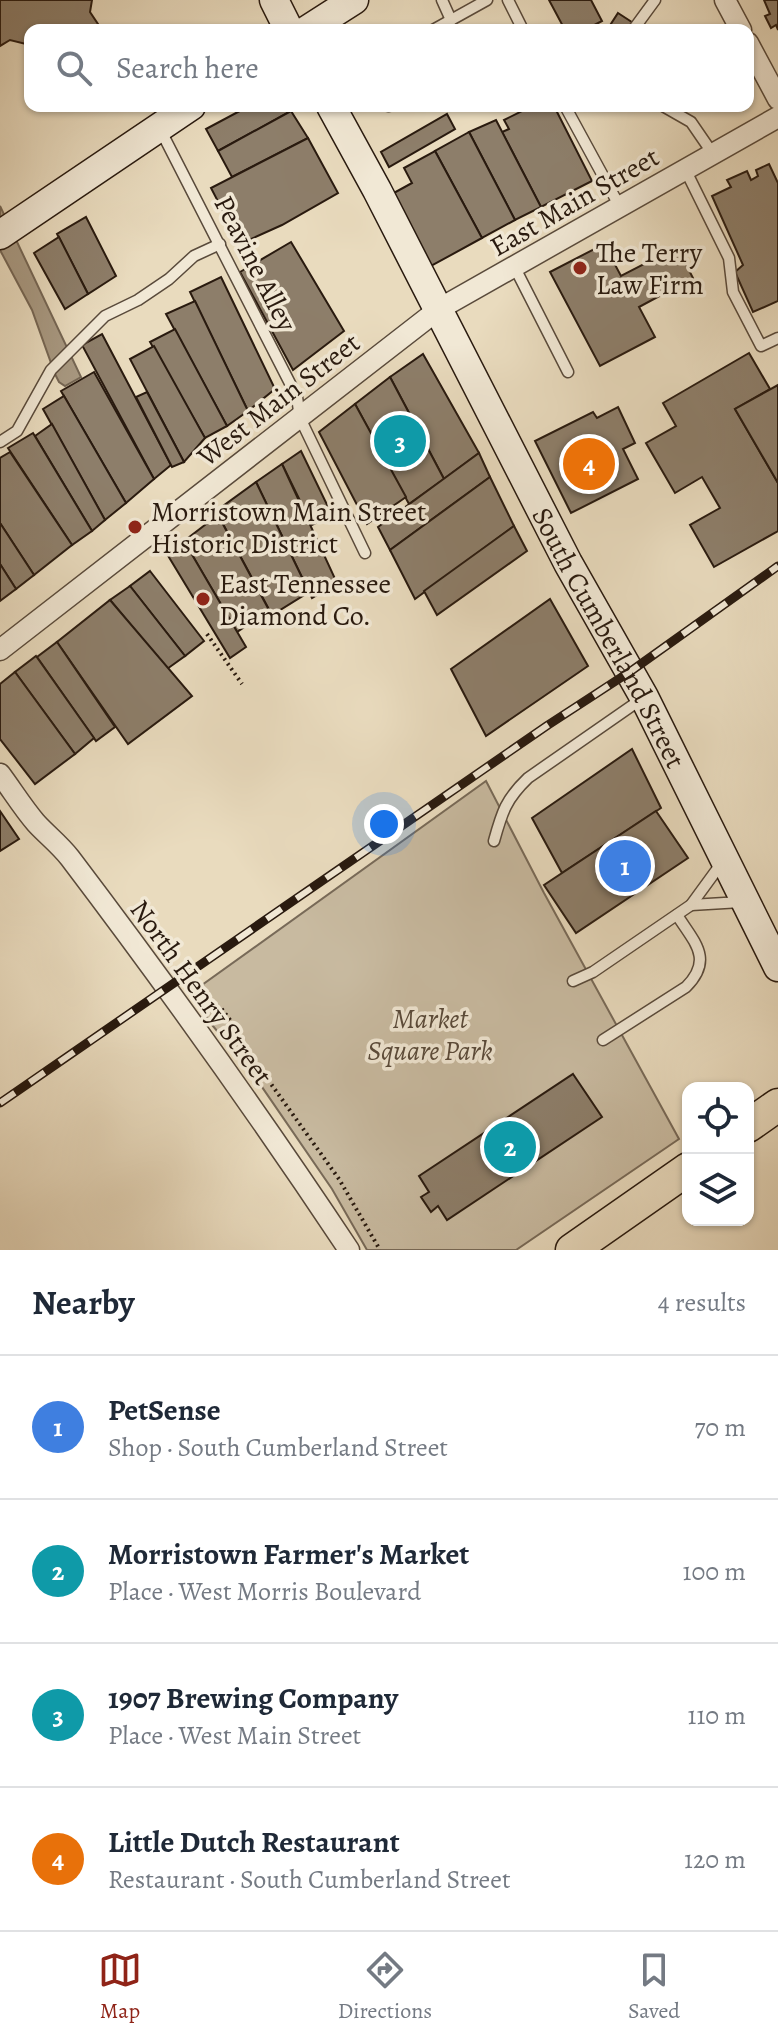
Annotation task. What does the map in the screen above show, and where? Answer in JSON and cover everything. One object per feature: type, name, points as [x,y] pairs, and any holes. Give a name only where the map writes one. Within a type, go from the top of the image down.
[{"type":"main road","points":[[274,0],[286,24]]},
{"type":"main road","points":[[316,24],[354,0]]},
{"type":"main road","points":[[0,235],[182,112]]},
{"type":"main road","name":"South Cumberland Street","points":[[334,112],[568,563],[644,697],[778,967]]},
{"type":"main road","points":[[754,1122],[778,1105]]},
{"type":"main road","points":[[572,1250],[682,1173]]},
{"type":"street","points":[[725,0],[738,24]]},
{"type":"street","points":[[754,54],[778,99]]},
{"type":"street","name":"East Main Street","points":[[439,309],[778,117]]},
{"type":"street","name":"West Main Street","points":[[0,650],[439,309]]},
{"type":"street","name":"North Henry Street","points":[[0,774],[38,825],[67,854],[158,977],[266,1126],[349,1250]]},
{"type":"lane","points":[[442,0],[451,20]]},
{"type":"lane","points":[[444,24],[487,0]]},
{"type":"lane","points":[[508,0],[520,24]]},
{"type":"lane","points":[[637,24],[655,0]]},
{"type":"lane","points":[[568,112],[620,207]]},
{"type":"lane","points":[[674,112],[691,122],[713,154]]},
{"type":"lane","name":"Peavine Alley","points":[[159,127],[297,397],[300,418],[365,553]]},
{"type":"lane","points":[[685,169],[729,258],[733,292],[761,346],[778,338]]},
{"type":"lane","points":[[0,442],[17,431],[51,370],[105,316],[138,300],[169,279],[194,256],[220,244]]},
{"type":"lane","points":[[514,266],[568,372]]},
{"type":"lane","points":[[494,841],[511,794],[528,778],[644,697]]},
{"type":"lane","points":[[573,981],[593,972],[691,905],[718,868],[720,851]]},
{"type":"lane","points":[[691,905],[746,902]]},
{"type":"lane","points":[[603,1040],[693,980],[701,962],[700,951],[677,915]]},
{"type":"path","points":[[207,634],[242,684]]},
{"type":"path","points":[[196,998],[221,1008],[239,1032]]},
{"type":"path","points":[[261,1070],[339,1179],[380,1250]]},
{"type":"green space","name":"Market Square Park","points":[[486,781],[679,1139],[516,1250],[367,1250],[332,1189],[251,1071],[207,1019],[202,985]]},
{"type":"shaded area","points":[[0,206],[81,377],[65,386],[55,374],[32,310],[0,250]]},
{"type":"building","points":[[0,0],[92,0],[90,12],[98,24],[24,24],[24,44],[10,40],[0,46]]},
{"type":"building","points":[[549,0],[591,0],[602,21],[596,24],[562,24]]},
{"type":"building","points":[[764,0],[778,0],[778,30],[776,25],[771,28],[765,16],[770,14]]},
{"type":"building","points":[[618,13],[635,24],[611,24]]},
{"type":"building","points":[[238,112],[289,112],[218,151],[206,129]]},
{"type":"building","points":[[289,112],[308,138],[232,177],[218,151]]},
{"type":"building","points":[[520,112],[557,112],[592,181],[541,207],[502,132],[509,129],[504,120]]},
{"type":"building","points":[[447,114],[455,129],[389,167],[381,152]]},
{"type":"building","points":[[496,120],[541,207],[515,220],[469,132]]},
{"type":"building","points":[[469,132],[515,220],[482,238],[435,151]]},
{"type":"building","points":[[308,138],[338,193],[282,225],[240,244],[211,188]]},
{"type":"building","points":[[435,151],[482,238],[431,266],[392,194],[412,183],[404,168]]},
{"type":"building","points":[[769,164],[778,183],[778,301],[753,312],[735,272],[743,265],[712,196],[731,187],[727,180],[747,171],[751,180],[758,176],[756,170]]},
{"type":"building","points":[[86,217],[116,276],[88,294],[57,234]]},
{"type":"building","points":[[59,237],[88,294],[65,309],[34,253]]},
{"type":"building","points":[[291,242],[344,331],[293,370],[240,272]]},
{"type":"building","points":[[604,244],[621,276],[677,247],[693,278],[639,307],[655,337],[600,366],[550,272]]},
{"type":"building","points":[[221,277],[275,389],[248,411],[190,292]]},
{"type":"building","points":[[195,301],[248,411],[227,426],[166,314]]},
{"type":"building","points":[[175,329],[227,426],[205,438],[150,342]]},
{"type":"building","points":[[102,334],[171,465],[154,479],[82,345]]},
{"type":"building","points":[[154,346],[205,438],[184,462],[130,359]]},
{"type":"building","points":[[749,353],[770,389],[735,409],[778,483],[778,531],[714,567],[690,525],[720,508],[702,477],[675,493],[646,443],[676,426],[663,403]]},
{"type":"building","points":[[423,354],[479,453],[444,479],[390,377]]},
{"type":"building","points":[[94,372],[154,479],[126,503],[61,391]]},
{"type":"building","points":[[390,377],[444,479],[409,504],[355,404]]},
{"type":"building","points":[[778,385],[778,483],[735,409]]},
{"type":"building","points":[[147,392],[184,462],[172,467],[136,397]]},
{"type":"building","points":[[64,396],[126,503],[105,520],[43,409]]},
{"type":"building","points":[[355,404],[406,497],[367,524],[319,432]]},
{"type":"building","points":[[618,407],[635,443],[623,449],[638,479],[571,513],[535,441],[593,412],[597,418]]},
{"type":"building","points":[[52,424],[105,520],[92,531],[35,436]]},
{"type":"building","points":[[33,433],[92,531],[72,545],[8,448]]},
{"type":"building","points":[[301,451],[332,515],[312,525],[282,464]]},
{"type":"building","points":[[10,452],[72,545],[34,575],[0,523],[0,458]]},
{"type":"building","points":[[479,453],[490,477],[390,550],[378,527]]},
{"type":"building","points":[[282,464],[337,583],[312,598],[256,482]]},
{"type":"building","points":[[490,477],[514,526],[415,599],[390,550]]},
{"type":"building","points":[[256,482],[309,592],[272,615],[216,511]]},
{"type":"building","points":[[218,515],[269,610],[237,632],[184,541]]},
{"type":"building","points":[[0,523],[34,575],[16,589],[0,564]]},
{"type":"building","points":[[514,526],[527,551],[437,615],[424,591]]},
{"type":"building","points":[[184,541],[246,647],[230,658],[167,554]]},
{"type":"building","points":[[0,564],[16,589],[0,601]]},
{"type":"building","points":[[150,571],[204,641],[185,656],[130,586]]},
{"type":"building","points":[[130,586],[185,656],[167,669],[110,600]]},
{"type":"building","points":[[550,599],[588,666],[486,736],[451,669]]},
{"type":"building","points":[[110,600],[192,696],[128,744],[57,642]]},
{"type":"building","points":[[57,642],[115,727],[96,741],[37,657]]},
{"type":"building","points":[[36,656],[94,738],[75,754],[15,672]]},
{"type":"building","points":[[15,672],[75,754],[35,784],[0,739],[0,684]]},
{"type":"building","points":[[632,749],[661,808],[562,873],[532,818]]},
{"type":"building","points":[[0,811],[19,839],[0,851]]},
{"type":"building","points":[[656,811],[688,858],[576,933],[544,885]]},
{"type":"building","points":[[573,1074],[602,1117],[447,1220],[438,1206],[431,1212],[421,1197],[429,1192],[419,1176]]},
{"type":"railway","points":[[0,1103],[631,671],[778,566]]},
{"type":"place","name":"The Terry Law Firm","points":[[580,268]]},
{"type":"place","name":"1907 Brewing Company","points":[[400,441]]},
{"type":"place","name":"Little Dutch Restaurant","points":[[589,464]]},
{"type":"place","name":"Morristown Main Street Historic District","points":[[135,527]]},
{"type":"place","name":"East Tennessee Diamond Co.","points":[[203,599]]},
{"type":"place","name":"PetSense","points":[[625,866]]},
{"type":"place","name":"Morristown Farmer's Market","points":[[510,1147]]}]
